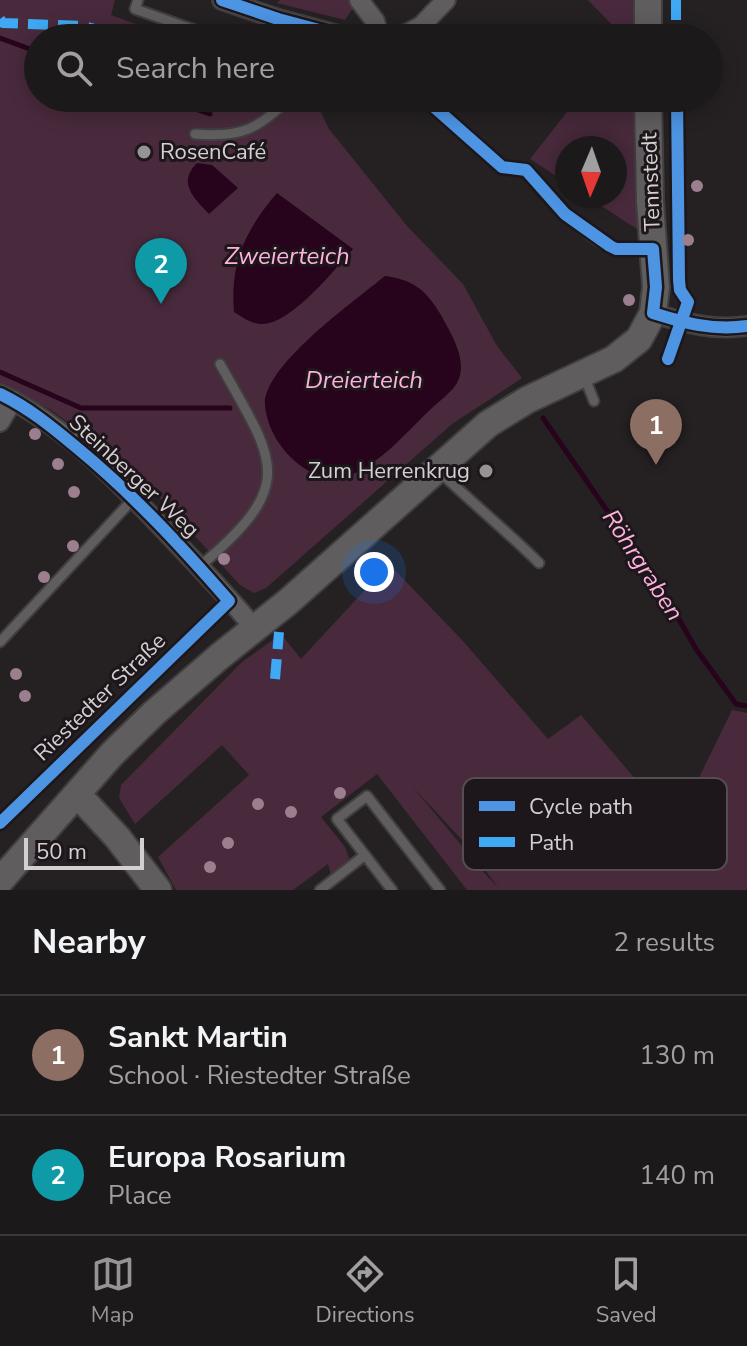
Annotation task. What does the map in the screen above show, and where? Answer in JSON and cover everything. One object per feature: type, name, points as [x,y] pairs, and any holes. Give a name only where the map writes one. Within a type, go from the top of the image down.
[{"type":"main road","points":[[648,0],[648,24]]},
{"type":"main road","name":"Tennstedt","points":[[648,112],[656,287],[653,313]]},
{"type":"main road","points":[[0,881],[112,754],[154,713],[289,601],[499,417],[527,400],[614,359],[642,335],[653,313]]},
{"type":"main road","points":[[77,794],[117,837],[158,890]]},
{"type":"street","points":[[222,0],[284,24]]},
{"type":"street","points":[[359,0],[376,24]]},
{"type":"street","points":[[429,24],[446,0]]},
{"type":"street","points":[[653,313],[703,327],[729,329],[747,326]]},
{"type":"street","points":[[0,422],[6,397]]},
{"type":"street","name":"Steinberger Weg","points":[[6,397],[48,422],[134,498],[255,629]]},
{"type":"lane","points":[[138,0],[135,9],[177,24]]},
{"type":"lane","points":[[195,134],[240,134],[274,112]]},
{"type":"lane","points":[[440,112],[502,167],[526,170],[565,214],[610,246],[616,249],[653,249]]},
{"type":"lane","points":[[199,567],[243,527],[269,486],[268,458],[257,429],[220,364]]},
{"type":"lane","points":[[582,373],[594,401]]},
{"type":"lane","points":[[437,469],[472,504],[497,521],[539,563]]},
{"type":"lane","points":[[0,642],[134,498]]},
{"type":"lane","name":"Riestedter Straße","points":[[0,823],[229,601]]},
{"type":"lane","points":[[392,890],[337,819],[367,796],[440,890]]},
{"type":"lane","points":[[320,890],[365,855]]},
{"type":"shaded area","points":[[0,0],[115,0],[111,15],[136,24],[24,24],[24,112],[321,112],[329,129],[407,226],[463,284],[497,346],[522,378],[452,424],[266,588],[254,593],[240,585],[135,471],[51,410],[0,383]]},
{"type":"shaded area","points":[[280,0],[351,0],[355,5],[345,20],[277,3]]},
{"type":"shaded area","points":[[588,0],[635,0],[636,24],[611,24]]},
{"type":"shaded area","points":[[567,112],[637,112],[640,231],[605,208],[627,208],[627,136],[555,136],[555,175],[530,159]]},
{"type":"shaded area","points":[[389,564],[462,640],[548,739],[581,715],[634,778],[463,778],[463,841],[412,786],[463,847],[463,870],[482,870],[498,887],[485,870],[727,870],[727,778],[699,778],[732,710],[747,713],[747,890],[467,890],[377,774],[321,817],[345,847],[349,858],[331,876],[328,864],[293,890],[176,890],[158,857],[249,775],[222,745],[135,824],[119,798],[121,785],[242,662],[281,634],[301,659]]},
{"type":"water","points":[[197,163],[212,165],[238,188],[209,214],[193,196],[188,184],[191,170]]},
{"type":"water","name":"Zweierteich","points":[[277,193],[353,249],[324,282],[287,315],[259,324],[234,312],[237,263],[256,220]]},
{"type":"water","name":"Dreierteich","points":[[385,276],[412,284],[430,299],[454,339],[460,357],[460,375],[449,393],[375,461],[349,475],[326,478],[299,464],[282,448],[267,417],[265,406],[268,390],[278,373],[313,335]]},
{"type":"waterway","points":[[0,38],[24,47]]},
{"type":"waterway","points":[[204,112],[210,114]]},
{"type":"waterway","name":"Röhrgraben","points":[[0,372],[81,408],[230,408]]},
{"type":"waterway","name":"Röhrgraben","points":[[543,418],[662,590],[696,649],[736,704],[747,706]]},
{"type":"marked path","points":[[676,0],[676,24]]},
{"type":"marked path","points":[[0,19],[3,23],[30,24]]},
{"type":"marked path","points":[[275,679],[279,632]]},
{"type":"cycle path","points":[[222,0],[297,24]]},
{"type":"cycle path","points":[[440,112],[502,167],[526,170],[565,214],[610,246],[616,249],[653,249],[656,287],[653,313],[711,327],[747,326]]},
{"type":"cycle path","points":[[668,359],[688,302],[680,290],[679,280],[677,112]]},
{"type":"cycle path","points":[[0,394],[49,425],[117,483],[229,601],[0,823]]},
{"type":"place","name":"RosenCafé","points":[[144,152]]},
{"type":"place","name":"Europa Rosarium","points":[[161,304]]},
{"type":"place","name":"Sankt Martin","points":[[656,465]]},
{"type":"place","name":"Zum Herrenkrug","points":[[486,471]]}]
